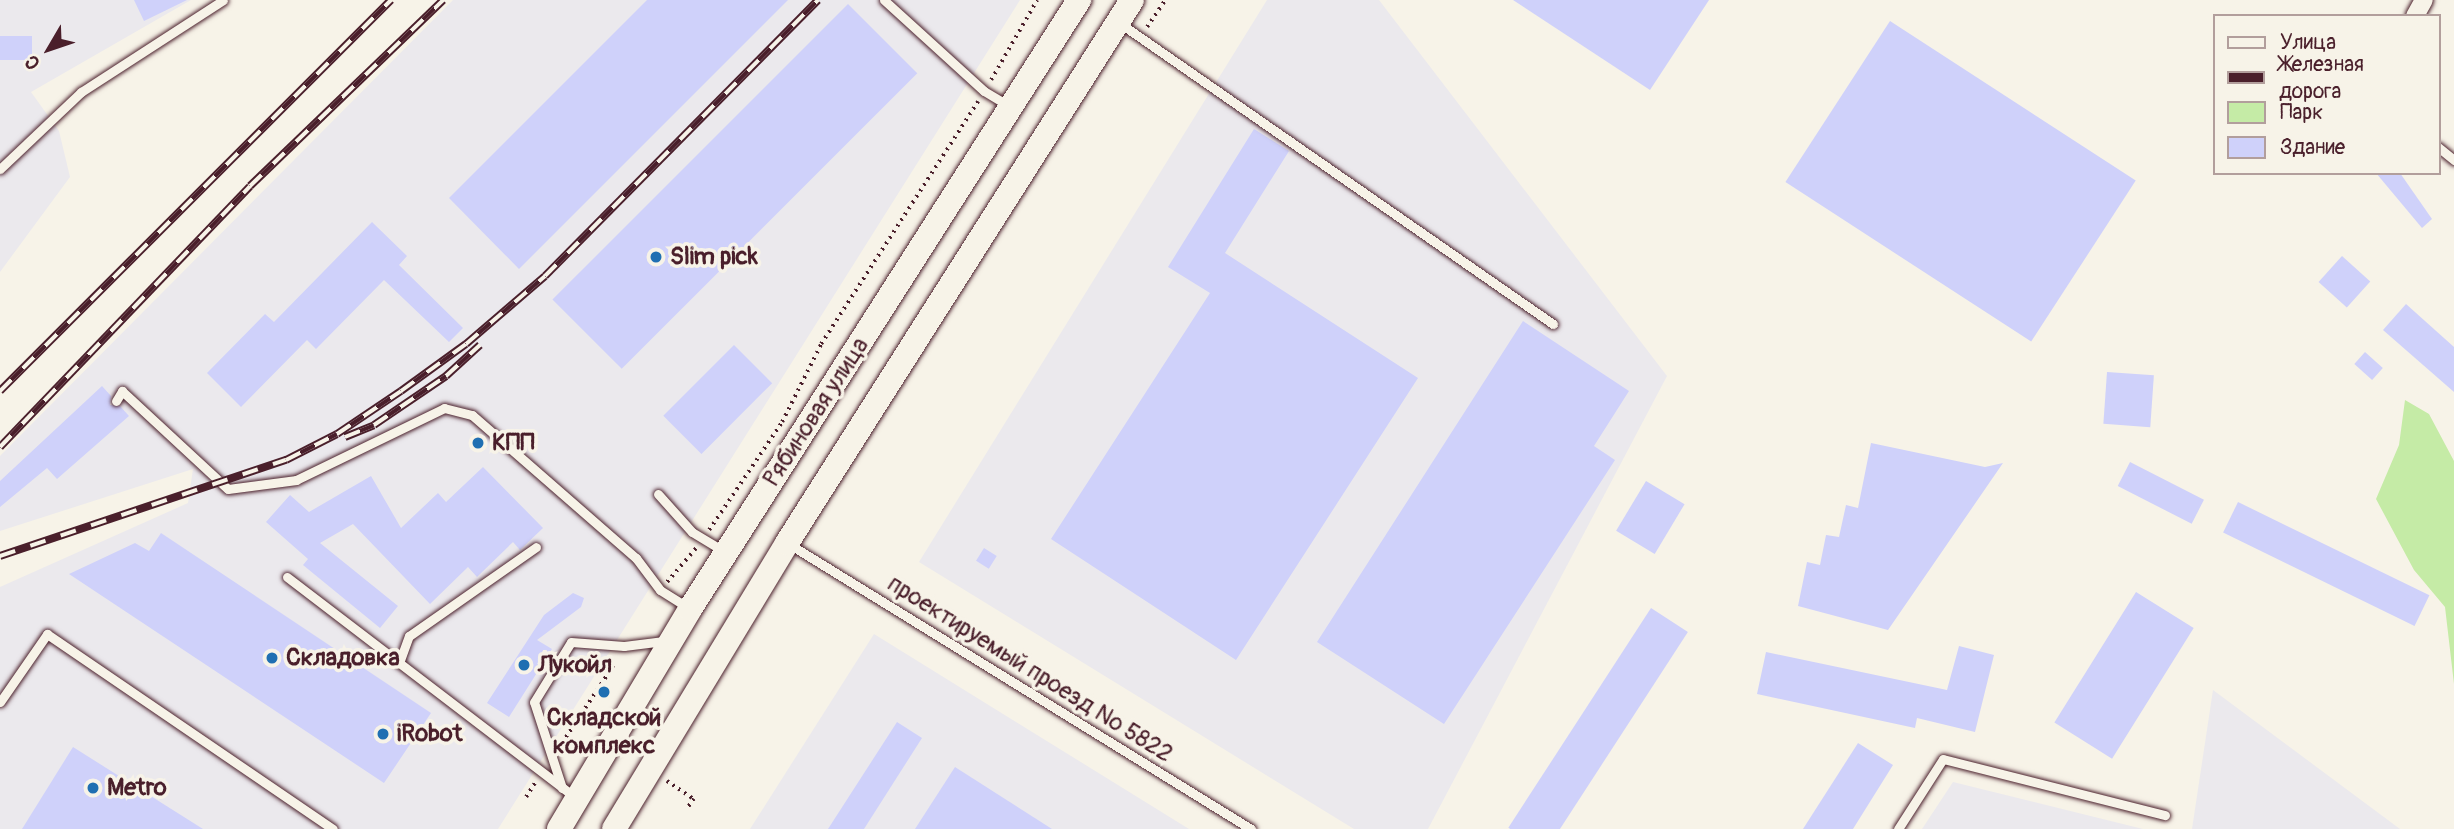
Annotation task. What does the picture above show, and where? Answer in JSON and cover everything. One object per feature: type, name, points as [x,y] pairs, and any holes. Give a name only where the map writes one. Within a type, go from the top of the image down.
[{"type":"main road","name":"Рябиновая улица","points":[[559,829],[570,793],[1079,0]]},
{"type":"main road","name":"Рябиновая улица","points":[[614,829],[787,543],[1132,0]]},
{"type":"lane","points":[[1,168],[81,92],[223,0]]},
{"type":"lane","points":[[884,0],[984,91],[1010,107]]},
{"type":"lane","points":[[1118,22],[1553,324]]},
{"type":"lane","points":[[2440,149],[2454,160]]},
{"type":"lane","points":[[116,401],[122,391],[229,489],[296,480],[444,408],[472,415],[636,558],[660,590],[690,609]]},
{"type":"lane","points":[[657,494],[704,539],[726,553]]},
{"type":"lane","name":"проектируемый проезд № 5822","points":[[787,543],[1251,829]]},
{"type":"lane","points":[[399,663],[409,636],[536,548]]},
{"type":"lane","points":[[287,578],[570,793]]},
{"type":"lane","points":[[0,702],[47,634],[333,829]]},
{"type":"lane","points":[[570,793],[534,702],[570,642],[624,646],[672,637]]},
{"type":"lane","points":[[1898,829],[1942,759],[2165,815]]},
{"type":"path","points":[[660,590],[704,539],[782,422],[821,344],[984,91],[1037,0]]},
{"type":"path","points":[[1141,38],[1165,0]]},
{"type":"path","points":[[554,755],[615,663]]},
{"type":"path","points":[[526,797],[542,773]]},
{"type":"path","points":[[678,788],[694,799],[688,808]]},
{"type":"shaded area","points":[[0,0],[191,0],[31,92],[59,131],[70,177],[0,272]]},
{"type":"shaded area","points":[[453,0],[1020,0],[498,829],[0,829],[0,587],[188,503],[193,469],[0,531],[0,456]]},
{"type":"shaded area","points":[[1267,0],[1379,0],[1667,376],[1428,829],[1354,829],[919,562]]},
{"type":"shaded area","points":[[874,634],[1189,829],[750,829]]},
{"type":"shaded area","points":[[2213,690],[2400,829],[2192,829]]},
{"type":"shaded area","points":[[1953,782],[2143,829],[1922,829]]},
{"type":"green space","points":[[2405,400],[2429,414],[2454,461],[2454,684],[2445,607],[2414,570],[2376,499],[2399,445]]},
{"type":"building","points":[[134,0],[187,0],[144,21]]},
{"type":"building","points":[[647,0],[788,0],[519,269],[449,198]]},
{"type":"building","points":[[1513,0],[1709,0],[1650,90]]},
{"type":"building","points":[[848,4],[917,73],[622,369],[552,300]]},
{"type":"building","points":[[1890,21],[2136,181],[2031,342],[1785,182]]},
{"type":"building","points":[[0,36],[32,36],[32,60],[0,60]]},
{"type":"building","points":[[1254,129],[1289,151],[1225,253],[1418,378],[1236,660],[1051,539],[1210,293],[1168,267]]},
{"type":"building","points":[[2378,175],[2401,175],[2432,219],[2422,228]]},
{"type":"building","points":[[372,222],[407,256],[399,265],[463,328],[449,342],[384,280],[316,349],[307,340],[241,407],[207,373],[265,314],[274,322]]},
{"type":"building","points":[[2342,256],[2370,281],[2347,307],[2319,282]]},
{"type":"building","points":[[2406,304],[2454,347],[2454,392],[2383,330]]},
{"type":"building","points":[[1523,321],[1629,391],[1594,446],[1615,460],[1444,724],[1317,642]]},
{"type":"building","points":[[734,345],[772,383],[701,454],[663,416]]},
{"type":"building","points":[[2365,352],[2383,368],[2372,380],[2354,364]]},
{"type":"building","points":[[2107,372],[2154,375],[2150,427],[2103,424]]},
{"type":"building","points":[[102,386],[111,396],[110,405],[120,406],[129,416],[57,479],[47,468],[0,507],[0,481]]},
{"type":"building","points":[[1871,443],[1985,467],[2003,463],[1888,630],[1798,606],[1807,562],[1820,565],[1826,535],[1839,537],[1846,505],[1858,508]]},
{"type":"building","points":[[2130,462],[2204,500],[2192,524],[2118,486]]},
{"type":"building","points":[[483,467],[543,528],[520,550],[513,542],[477,577],[468,567],[430,604],[353,524],[320,543],[398,606],[380,628],[303,565],[308,559],[266,522],[290,495],[309,512],[371,476],[401,528],[438,493],[446,502]]},
{"type":"building","points":[[1646,481],[1685,504],[1655,554],[1616,531]]},
{"type":"building","points":[[2238,502],[2429,595],[2415,626],[2223,533]]},
{"type":"building","name":"Складовка","points":[[161,533],[431,713],[384,783],[69,574],[135,543],[149,551]]},
{"type":"building","points":[[984,548],[997,556],[989,569],[976,561]]},
{"type":"building","points":[[2136,592],[2194,628],[2112,759],[2054,723]]},
{"type":"building","points":[[573,593],[584,598],[581,607],[537,640],[552,649],[509,717],[487,703],[544,615]]},
{"type":"building","points":[[1651,608],[1688,632],[1560,829],[1508,828]]},
{"type":"building","points":[[1959,646],[1994,655],[1975,732],[1917,718],[1915,728],[1757,694],[1766,652],[1947,690]]},
{"type":"building","points":[[897,722],[922,738],[864,829],[828,829]]},
{"type":"building","points":[[1858,743],[1893,765],[1853,829],[1803,829]]},
{"type":"building","name":"Metro","points":[[73,747],[203,829],[22,829]]},
{"type":"building","points":[[955,767],[1052,829],[915,829]]},
{"type":"railway","points":[[0,391],[391,0]]},
{"type":"railway","points":[[0,447],[250,186],[443,0]]},
{"type":"railway","points":[[0,556],[286,460],[337,434],[401,391],[466,344],[545,276],[818,0]]},
{"type":"railway","points":[[345,437],[374,425],[446,376],[480,345]]},
{"type":"place","name":"Slim pick","points":[[656,257]]},
{"type":"place","name":"КПП","points":[[478,443]]},
{"type":"place","name":"Складовка","points":[[272,658]]},
{"type":"place","name":"Лукойл","points":[[524,665]]},
{"type":"place","name":"Складской комплекс","points":[[604,692]]},
{"type":"place","name":"iRobot","points":[[383,734]]},
{"type":"place","name":"Metro","points":[[93,788]]}]
